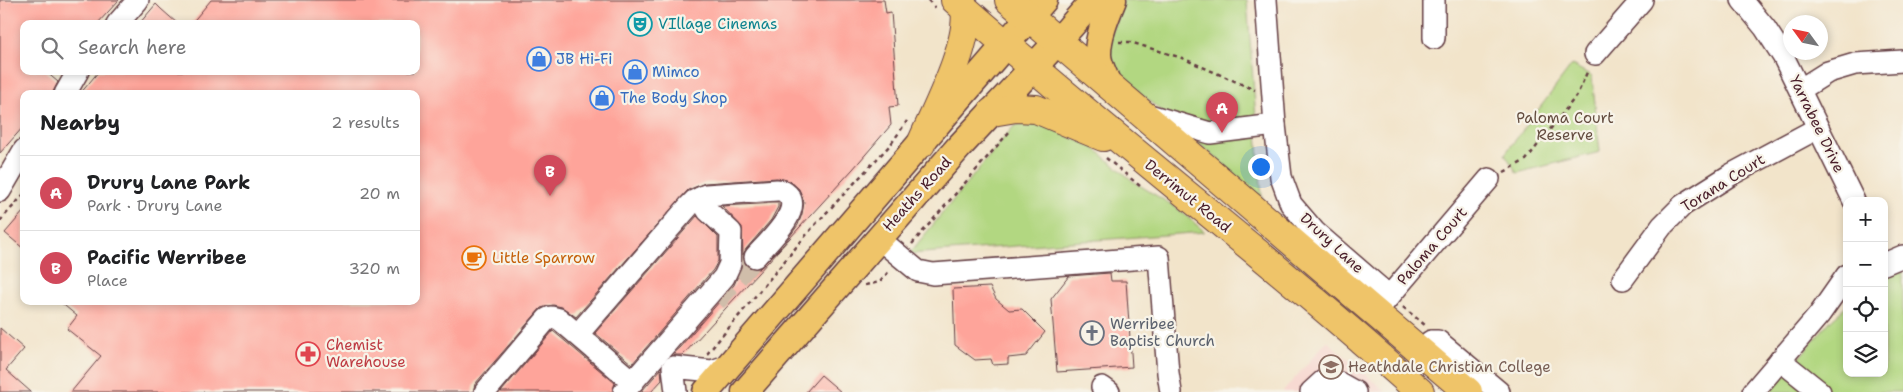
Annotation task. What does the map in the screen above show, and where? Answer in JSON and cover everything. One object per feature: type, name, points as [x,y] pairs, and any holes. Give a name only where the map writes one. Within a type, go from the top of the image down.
[{"type":"highway","points":[[1009,0],[1037,9],[1058,42],[1108,85],[1383,304],[1420,351],[1468,392]]},
{"type":"highway","name":"Derrimut Road","points":[[952,6],[1006,45],[1127,147],[1357,335],[1420,392]]},
{"type":"highway","points":[[921,144],[954,67],[964,35],[967,18],[952,6]]},
{"type":"highway","points":[[1002,120],[1016,108],[1036,109],[1127,147]]},
{"type":"highway","points":[[1357,335],[1383,304]]},
{"type":"highway","points":[[1420,351],[1415,360],[1414,368],[1416,376],[1425,392]]},
{"type":"main road","name":"Heaths Road","points":[[745,392],[959,147],[1002,120],[1032,67],[1058,42],[1094,0]]},
{"type":"main road","points":[[1108,85],[1099,60],[1102,30],[1113,0]]},
{"type":"main road","name":"Heaths Road","points":[[706,392],[1037,9]]},
{"type":"main road","points":[[822,258],[855,235],[868,234],[878,238]]},
{"type":"street","points":[[120,20],[138,0]]},
{"type":"street","name":"Drury Lane","points":[[1266,0],[1274,125],[1281,178],[1291,204],[1383,304]]},
{"type":"street","points":[[1434,0],[1434,38]]},
{"type":"street","points":[[1595,54],[1642,0]]},
{"type":"street","name":"Yarrabee Drive","points":[[1742,0],[1765,28],[1783,56],[1801,89],[1852,197]]},
{"type":"street","points":[[1801,89],[1828,72],[1855,64],[1903,61]]},
{"type":"street","points":[[67,90],[76,75]]},
{"type":"street","points":[[1142,113],[1210,133],[1274,125]]},
{"type":"street","name":"Torana Court","points":[[1623,279],[1662,226],[1683,205],[1732,174],[1818,128]]},
{"type":"street","points":[[0,191],[20,157]]},
{"type":"street","name":"Paloma Court","points":[[1383,304],[1489,179]]},
{"type":"street","points":[[578,334],[689,206],[706,195],[777,190],[782,190],[787,194],[792,204],[790,215],[755,257]]},
{"type":"street","points":[[485,392],[547,319],[551,317],[559,319],[578,334],[629,387],[724,277],[730,264],[731,232],[708,211],[700,198]]},
{"type":"street","points":[[878,238],[918,271],[933,274],[1159,257],[1168,373],[1172,392]]},
{"type":"street","points":[[1888,258],[1903,243]]},
{"type":"street","points":[[1820,315],[1843,281]]},
{"type":"street","points":[[1753,392],[1820,315],[1843,295]]},
{"type":"street","points":[[1420,351],[1431,341],[1438,341],[1499,392]]},
{"type":"street","points":[[1780,360],[1820,392]]},
{"type":"street","points":[[676,392],[673,367],[712,371],[729,366]]},
{"type":"street","points":[[1310,392],[1323,381],[1339,383],[1355,392]]},
{"type":"path","points":[[928,0],[952,6]]},
{"type":"path","points":[[1101,39],[1114,42],[1130,42],[1182,58],[1256,90],[1274,103]]},
{"type":"path","points":[[1489,179],[1526,160],[1576,95],[1595,54]]},
{"type":"path","points":[[694,369],[813,227],[891,144],[911,115]]},
{"type":"path","points":[[880,282],[1002,120]]},
{"type":"path","points":[[0,221],[20,198]]},
{"type":"shaded area","name":"Heathdale Christian College","points":[[1327,341],[1386,392],[1283,392]]},
{"type":"green space","points":[[1123,0],[1247,0],[1262,198],[1110,67],[1106,48]]},
{"type":"green space","name":"Paloma Court Reserve","points":[[1572,65],[1592,76],[1600,152],[1517,173],[1505,154]]},
{"type":"green space","points":[[1029,119],[1093,147],[1134,182],[1177,208],[1205,232],[909,254],[1013,127]]},
{"type":"green space","points":[[1903,271],[1903,392],[1770,392],[1831,320],[1843,310],[1843,377],[1888,377],[1888,277]]},
{"type":"building","points":[[0,0],[119,0],[101,20],[20,20],[20,75],[50,75],[58,82],[54,90],[20,90],[20,130],[0,153]]},
{"type":"building","points":[[211,0],[884,0],[886,13],[891,12],[898,106],[889,107],[891,125],[853,169],[683,355],[673,355],[734,285],[741,269],[743,256],[743,261],[747,267],[759,269],[784,244],[798,225],[804,202],[799,189],[790,181],[777,178],[705,183],[688,190],[576,317],[562,307],[553,305],[541,308],[475,384],[473,392],[71,392],[101,356],[67,329],[77,316],[64,305],[420,305],[420,90],[83,90],[96,75],[420,75],[420,20],[194,20]]},
{"type":"building","points":[[156,4],[173,20],[142,20]]},
{"type":"building","points":[[778,203],[778,207],[771,220],[743,255],[742,227],[722,206]]},
{"type":"building","points":[[20,216],[20,246],[5,233]]},
{"type":"building","points":[[697,216],[718,237],[718,261],[713,270],[632,364],[595,333]]},
{"type":"building","name":"Werribee Baptist Church","points":[[1110,273],[1111,281],[1126,281],[1132,367],[1057,372],[1051,299],[1069,276]]},
{"type":"building","points":[[990,287],[996,299],[1009,310],[1022,309],[1045,332],[1026,356],[1008,358],[1008,364],[993,365],[991,359],[975,360],[955,345],[953,289]]},
{"type":"building","points":[[0,328],[24,349],[6,370],[31,392],[0,392]]},
{"type":"building","points":[[553,331],[615,383],[612,392],[501,392]]},
{"type":"building","points":[[661,369],[662,380],[651,392],[641,392]]},
{"type":"building","points":[[821,375],[841,392],[806,392]]},
{"type":"tunnel","points":[[716,301],[755,257]]},
{"type":"place","name":"VIllage Cinemas","points":[[640,24]]},
{"type":"place","name":"JB Hi-Fi","points":[[539,59]]},
{"type":"place","name":"Mimco","points":[[635,72]]},
{"type":"place","name":"The Body Shop","points":[[602,98]]},
{"type":"place","name":"Drury Lane Park","points":[[1222,133]]},
{"type":"place","name":"Pacific Werribee","points":[[550,196]]},
{"type":"place","name":"Little Sparrow","points":[[474,258]]},
{"type":"place","name":"Werribee Baptist Church","points":[[1092,333]]},
{"type":"place","name":"Chemist Warehouse","points":[[308,354]]},
{"type":"place","name":"Heathdale Christian College","points":[[1331,367]]}]
